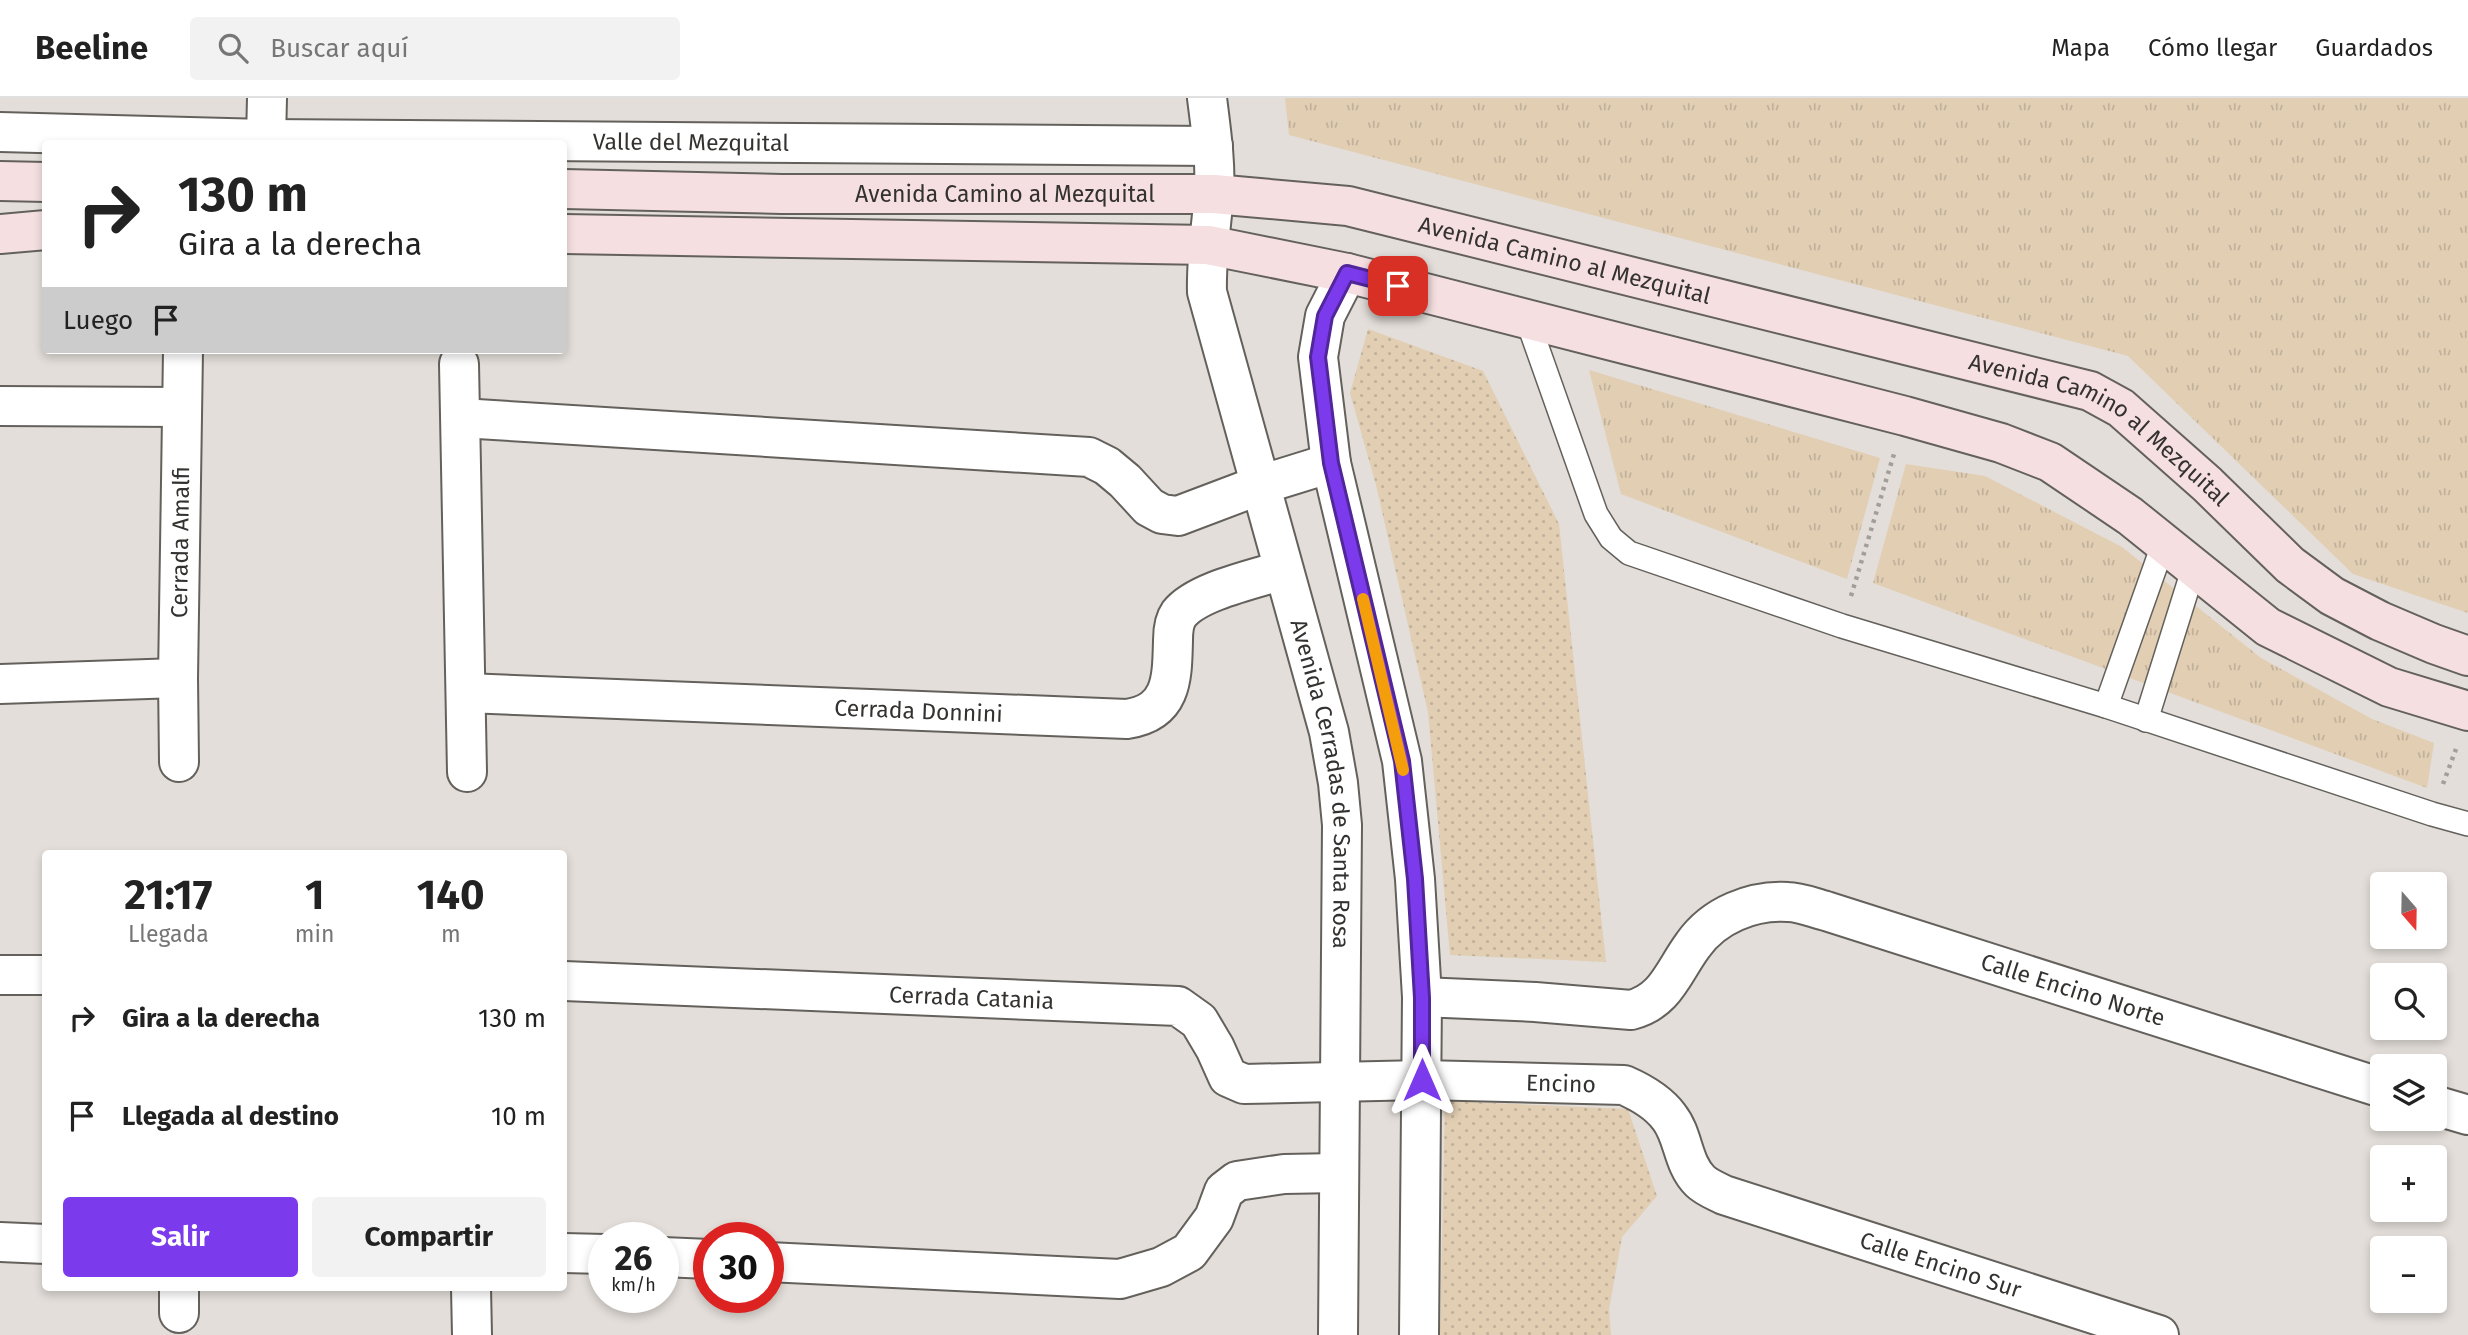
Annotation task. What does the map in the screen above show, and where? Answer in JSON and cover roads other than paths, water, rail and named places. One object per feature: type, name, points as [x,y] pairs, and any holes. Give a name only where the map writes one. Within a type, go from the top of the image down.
[{"type":"main road","points":[[0,181],[42,182]]},
{"type":"main road","name":"Avenida Camino al Mezquital","points":[[567,189],[796,194],[1214,194],[1348,206],[2090,391],[2122,408],[2207,484],[2290,565],[2332,596],[2391,625],[2468,656]]},
{"type":"main road","points":[[0,234],[42,230]]},
{"type":"main road","name":"Avenida Camino al Mezquital","points":[[567,234],[1208,245],[1347,273],[1905,416],[2001,443],[2050,462],[2130,516],[2268,627],[2463,727]]},
{"type":"street","points":[[265,139],[267,98]]},
{"type":"street","name":"Avenida Cerradas de Santa Rosa","points":[[1207,98],[1213,146],[1214,194],[1208,245],[1208,292],[1329,732],[1338,783],[1342,825],[1338,1335]]},
{"type":"street","name":"Valle del Mezquital","points":[[0,132],[400,140]]},
{"type":"street","name":"Valle del Mezquital","points":[[567,141],[1213,146]]},
{"type":"street","points":[[1347,273],[1325,316],[1318,357],[1331,463],[1402,761],[1415,879],[1422,998],[1419,1335]]},
{"type":"street","name":"Cerrada Amalfi","points":[[179,762],[183,354]]},
{"type":"street","points":[[459,364],[467,772]]},
{"type":"street","points":[[0,406],[181,407]]},
{"type":"street","points":[[461,418],[1089,457],[1107,466],[1125,481],[1149,508],[1162,514],[1178,516],[1260,485],[1331,463]]},
{"type":"street","name":"Cerrada Donnini","points":[[466,693],[1127,719],[1141,717],[1154,710],[1168,692],[1172,673],[1173,630],[1177,616],[1189,603],[1283,570]]},
{"type":"street","points":[[0,684],[178,678]]},
{"type":"street","name":"Calle Encino Norte","points":[[1422,998],[1535,1002],[1631,1010],[1646,1006],[1665,990],[1694,943],[1715,922],[1735,911],[1790,901],[2370,1084]]},
{"type":"street","points":[[0,975],[42,975]]},
{"type":"street","name":"Cerrada Catania","points":[[567,981],[1178,1006],[1199,1021],[1228,1077],[1244,1084],[1341,1080]]},
{"type":"street","name":"Encino","points":[[1341,1080],[1624,1085],[1644,1094],[1669,1117],[1681,1142],[1688,1166],[1701,1183],[1724,1195]]},
{"type":"street","points":[[2447,1109],[2468,1115]]},
{"type":"street","points":[[784,1263],[1120,1279],[1161,1267],[1189,1252],[1214,1218],[1224,1191],[1237,1181],[1284,1174],[1338,1173]]},
{"type":"street","name":"Calle Encino Sur","points":[[1724,1195],[2159,1335]]},
{"type":"street","points":[[0,1242],[42,1244]]},
{"type":"street","points":[[567,1252],[588,1253]]},
{"type":"street","points":[[471,1291],[472,1335]]},
{"type":"lane","points":[[1527,319],[1596,514],[1611,538],[1629,553],[1842,626],[2106,706],[2468,824]]},
{"type":"lane","points":[[2106,706],[2163,545]]},
{"type":"lane","points":[[2146,720],[2194,566]]}]
